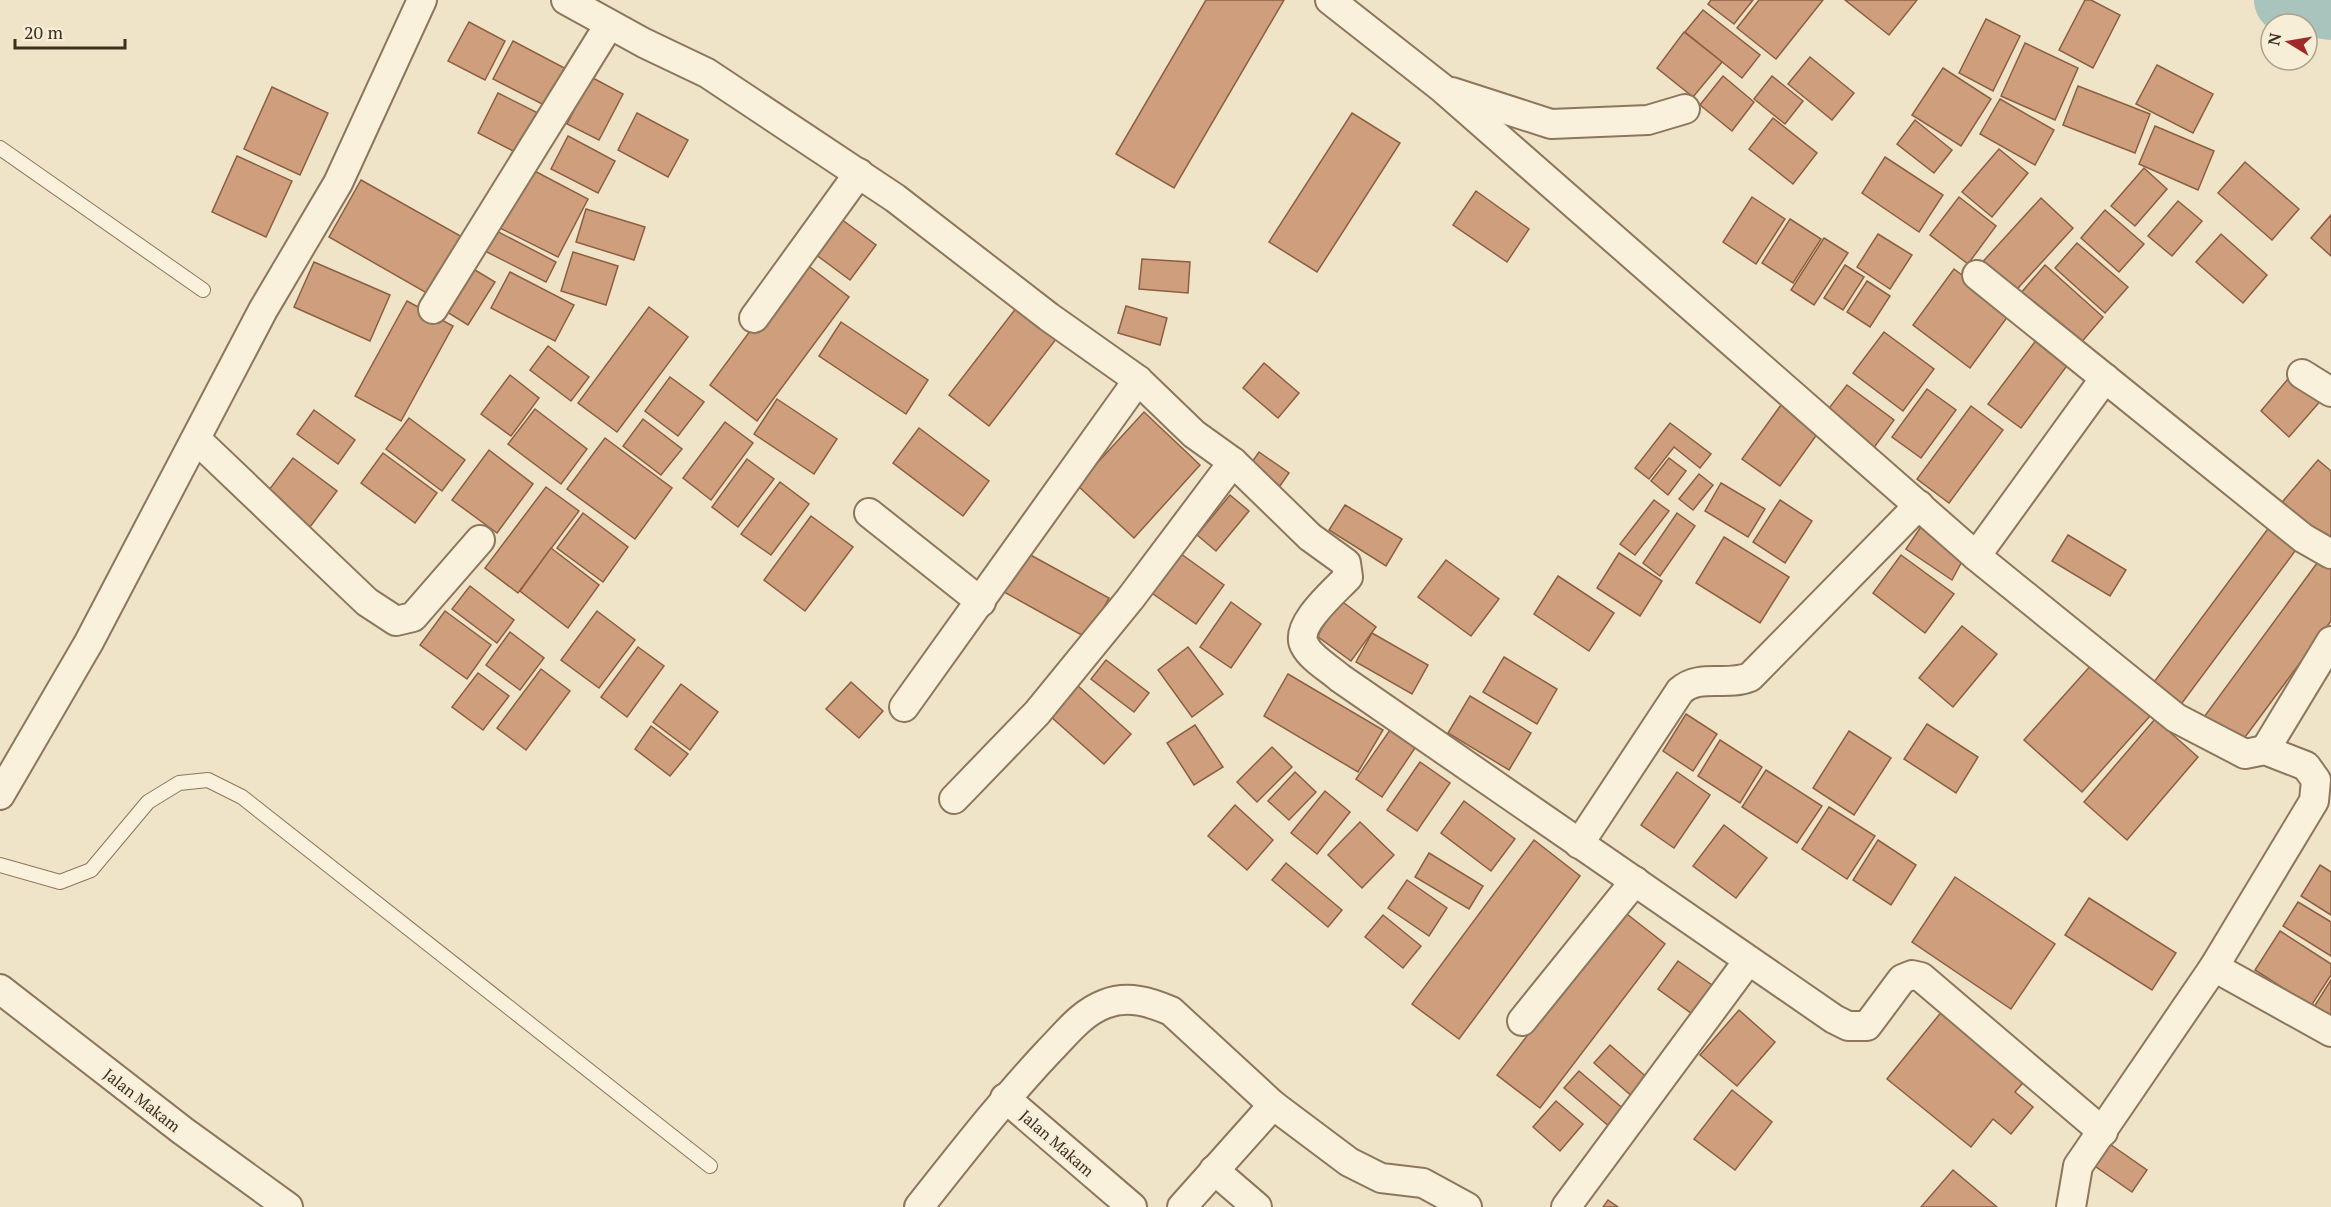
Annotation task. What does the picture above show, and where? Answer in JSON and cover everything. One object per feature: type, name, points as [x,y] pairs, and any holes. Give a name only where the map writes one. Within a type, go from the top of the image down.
[{"type":"street","points":[[0,795],[89,642],[263,310],[338,183],[422,0]]},
{"type":"street","points":[[566,0],[609,25],[707,73],[769,117],[859,173],[971,255],[1049,317],[1138,380],[1194,434],[1233,462],[1310,537],[1346,563],[1348,577],[1306,624],[1302,636],[1305,647],[1340,678],[1834,1019],[1848,1026],[1867,1026],[1902,979],[1912,975],[1921,977],[2103,1132]]},
{"type":"street","points":[[1330,0],[1442,88],[1976,556],[2176,718],[2245,754],[2265,750],[2306,766],[2316,780],[2314,801],[2214,967],[2078,1166],[2072,1207]]},
{"type":"street","points":[[434,309],[609,25]]},
{"type":"street","points":[[1442,88],[1551,124],[1648,120],[1685,109]]},
{"type":"street","points":[[754,318],[859,173]]},
{"type":"street","points":[[1977,275],[2303,538],[2331,554]]},
{"type":"street","points":[[2302,374],[2331,392]]},
{"type":"street","points":[[1976,556],[2105,378]]},
{"type":"street","points":[[904,707],[1138,380]]},
{"type":"street","points":[[196,439],[367,602],[396,621],[413,617],[480,540]]},
{"type":"street","points":[[954,799],[1036,713],[1130,600],[1233,462]]},
{"type":"street","points":[[1579,844],[1680,690],[1689,683],[1700,680],[1729,683],[1750,677],[1919,505]]},
{"type":"street","points":[[869,513],[981,602]]},
{"type":"street","points":[[2265,750],[2331,641]]},
{"type":"street","points":[[1522,1021],[1635,881]]},
{"type":"street","points":[[1566,1207],[1748,961]]},
{"type":"street","points":[[2214,967],[2331,1032]]},
{"type":"street","name":"Jalan Makam","points":[[0,989],[269,1201]]},
{"type":"street","points":[[1005,1098],[1086,1013],[1107,1003],[1131,999],[1151,1002],[1171,1011],[1273,1105],[1349,1161],[1381,1178],[1423,1183],[1467,1207]]},
{"type":"street","name":"Jalan Makam","points":[[919,1207],[1005,1098],[1132,1207]]},
{"type":"street","points":[[1182,1207],[1273,1105]]},
{"type":"street","points":[[1214,1170],[1257,1207]]},
{"type":"lane","points":[[0,148],[203,290]]},
{"type":"lane","points":[[0,865],[60,882],[91,870],[148,802],[179,783],[207,780],[242,797],[710,1166]]},
{"type":"building","points":[[1206,0],[1284,0],[1174,188],[1116,154]]},
{"type":"building","points":[[1711,0],[1753,0],[1734,24],[1708,4]]},
{"type":"building","points":[[1759,0],[1823,0],[1776,59],[1737,28]]},
{"type":"building","points":[[1845,0],[1917,0],[1889,35]]},
{"type":"building","points":[[2085,0],[2091,0],[2120,15],[2093,68],[2059,50]]},
{"type":"building","points":[[1703,10],[1760,55],[1742,78],[1685,32]]},
{"type":"building","points":[[1986,19],[2020,36],[1993,91],[1959,73]]},
{"type":"building","points":[[469,22],[505,41],[485,80],[448,61]]},
{"type":"building","points":[[1684,32],[1722,62],[1693,97],[1657,68]]},
{"type":"building","points":[[513,41],[574,73],[554,110],[493,79]]},
{"type":"building","points":[[2025,43],[2078,68],[2055,120],[2001,96]]},
{"type":"building","points":[[1810,57],[1854,93],[1832,120],[1788,84]]},
{"type":"building","points":[[2157,65],[2213,94],[2193,133],[2136,104]]},
{"type":"building","points":[[1943,68],[1991,99],[1961,146],[1912,115]]},
{"type":"building","points":[[1723,76],[1754,102],[1732,131],[1700,105]]},
{"type":"building","points":[[1772,76],[1803,101],[1785,124],[1754,99]]},
{"type":"building","points":[[591,77],[623,94],[599,140],[567,124]]},
{"type":"building","points":[[2078,86],[2150,114],[2135,153],[2063,125]]},
{"type":"building","points":[[272,87],[328,113],[300,175],[244,149]]},
{"type":"building","points":[[498,93],[546,117],[525,157],[478,133]]},
{"type":"building","points":[[2000,99],[2054,130],[2035,165],[1980,134]]},
{"type":"building","points":[[637,113],[688,140],[668,177],[618,150]]},
{"type":"building","points":[[1352,113],[1400,143],[1317,272],[1269,242]]},
{"type":"building","points":[[1773,118],[1817,153],[1793,184],[1749,149]]},
{"type":"building","points":[[1915,120],[1952,150],[1934,173],[1897,144]]},
{"type":"building","points":[[2155,126],[2214,151],[2198,190],[2139,164]]},
{"type":"building","points":[[568,136],[615,161],[598,193],[551,169]]},
{"type":"building","points":[[1999,149],[2028,173],[1992,217],[1962,192]]},
{"type":"building","points":[[237,156],[292,181],[266,237],[212,212]]},
{"type":"building","points":[[1885,157],[1943,195],[1919,232],[1862,193]]},
{"type":"building","points":[[2245,162],[2299,209],[2272,240],[2218,193]]},
{"type":"building","points":[[527,167],[588,199],[558,257],[496,226]]},
{"type":"building","points":[[2144,168],[2167,189],[2135,226],[2111,206]]},
{"type":"building","points":[[361,180],[464,238],[432,296],[329,237]]},
{"type":"building","points":[[1476,191],[1529,229],[1507,262],[1453,225]]},
{"type":"building","points":[[1752,197],[1785,219],[1756,264],[1723,242]]},
{"type":"building","points":[[1959,197],[1996,226],[1968,264],[1930,235]]},
{"type":"building","points":[[2041,198],[2073,228],[2009,298],[1977,268]]},
{"type":"building","points":[[2178,201],[2202,221],[2172,256],[2148,236]]},
{"type":"building","points":[[586,209],[645,227],[634,260],[576,242]]},
{"type":"building","points":[[2105,210],[2144,244],[2119,272],[2081,238]]},
{"type":"building","points":[[2331,215],[2331,256],[2311,238]]},
{"type":"building","points":[[837,216],[876,245],[850,280],[811,251]]},
{"type":"building","points":[[1790,219],[1821,239],[1793,283],[1762,263]]},
{"type":"building","points":[[487,226],[556,262],[546,282],[477,247]]},
{"type":"building","points":[[1878,234],[1912,255],[1890,289],[1857,267]]},
{"type":"building","points":[[2221,234],[2267,275],[2243,303],[2196,262]]},
{"type":"building","points":[[1824,238],[1848,253],[1814,305],[1791,290]]},
{"type":"building","points":[[2077,243],[2128,287],[2105,313],[2055,268]]},
{"type":"building","points":[[573,252],[618,266],[606,305],[561,291]]},
{"type":"building","points":[[1142,259],[1190,262],[1188,293],[1139,289]]},
{"type":"building","points":[[802,261],[849,297],[757,421],[710,385]]},
{"type":"building","points":[[314,262],[390,295],[370,341],[294,307]]},
{"type":"building","points":[[465,264],[495,282],[468,325],[439,307]]},
{"type":"building","points":[[1845,265],[1864,277],[1843,310],[1824,298]]},
{"type":"building","points":[[2045,265],[2103,317],[2073,352],[2014,301]]},
{"type":"building","points":[[1954,269],[2011,312],[1970,368],[1913,325]]},
{"type":"building","points":[[510,272],[574,305],[555,341],[491,308]]},
{"type":"building","points":[[1867,281],[1890,296],[1870,327],[1847,312]]},
{"type":"building","points":[[407,301],[453,326],[401,421],[355,396]]},
{"type":"building","points":[[1126,306],[1167,318],[1160,345],[1118,333]]},
{"type":"building","points":[[649,307],[688,337],[617,432],[578,403]]},
{"type":"building","points":[[1017,307],[1057,338],[989,426],[949,395]]},
{"type":"building","points":[[841,322],[928,380],[906,414],[819,356]]},
{"type":"building","points":[[1884,332],[1934,369],[1903,411],[1853,373]]},
{"type":"building","points":[[2037,339],[2069,363],[2021,428],[1988,404]]},
{"type":"building","points":[[548,346],[589,377],[571,401],[530,370]]},
{"type":"building","points":[[1264,363],[1299,393],[1278,418],[1243,388]]},
{"type":"building","points":[[2293,373],[2323,398],[2289,437],[2261,411]]},
{"type":"building","points":[[510,375],[539,398],[511,436],[481,414]]},
{"type":"building","points":[[670,377],[704,402],[678,436],[645,411]]},
{"type":"building","points":[[1847,385],[1894,420],[1873,449],[1826,412]]},
{"type":"building","points":[[1927,389],[1956,410],[1921,458],[1892,437]]},
{"type":"building","points":[[777,399],[837,439],[814,474],[754,434]]},
{"type":"building","points":[[1781,405],[1818,433],[1780,486],[1742,459]]},
{"type":"building","points":[[1971,406],[2003,430],[1949,503],[1917,479]]},
{"type":"building","points":[[535,409],[587,449],[561,484],[508,444]]},
{"type":"building","points":[[314,410],[355,440],[338,464],[297,434]]},
{"type":"building","points":[[1144,412],[1200,465],[1134,538],[1077,485]]},
{"type":"building","points":[[409,418],[465,460],[442,491],[386,449]]},
{"type":"building","points":[[643,419],[682,449],[661,475],[623,446]]},
{"type":"building","points":[[725,422],[753,443],[711,500],[683,478]]},
{"type":"building","points":[[1670,423],[1711,454],[1700,468],[1674,447],[1649,479],[1635,468]]},
{"type":"building","points":[[919,428],[989,481],[963,516],[893,463]]},
{"type":"building","points":[[605,438],[672,488],[635,539],[567,489]]},
{"type":"building","points":[[489,450],[533,484],[497,533],[452,500]]},
{"type":"building","points":[[1259,452],[1289,473],[1280,486],[1250,465]]},
{"type":"building","points":[[383,453],[437,493],[415,523],[361,483]]},
{"type":"building","points":[[293,458],[337,491],[310,527],[266,494]]},
{"type":"building","points":[[1669,458],[1686,471],[1668,495],[1651,481]]},
{"type":"building","points":[[747,459],[774,479],[738,527],[712,507]]},
{"type":"building","points":[[2318,460],[2331,471],[2331,550],[2278,507]]},
{"type":"building","points":[[1699,474],[1713,485],[1693,510],[1679,499]]},
{"type":"building","points":[[780,482],[809,504],[771,555],[741,534]]},
{"type":"building","points":[[1721,483],[1765,509],[1748,537],[1705,511]]},
{"type":"building","points":[[546,487],[579,511],[518,593],[485,568]]},
{"type":"building","points":[[1230,495],[1249,511],[1216,551],[1197,535]]},
{"type":"building","points":[[1654,500],[1669,511],[1635,555],[1620,544]]},
{"type":"building","points":[[1780,500],[1812,521],[1785,563],[1753,542]]},
{"type":"building","points":[[1345,505],[1402,539],[1386,566],[1329,530]]},
{"type":"building","points":[[583,513],[628,547],[603,582],[557,548]]},
{"type":"building","points":[[1677,513],[1695,526],[1660,576],[1643,563]]},
{"type":"building","points":[[811,516],[853,547],[805,611],[764,580]]},
{"type":"building","points":[[1927,518],[1966,554],[1952,580],[1906,549]]},
{"type":"building","points":[[2270,526],[2298,547],[2179,707],[2151,686]]},
{"type":"building","points":[[2068,535],[2126,570],[2110,596],[2052,561]]},
{"type":"building","points":[[1724,537],[1789,577],[1760,623],[1696,583]]},
{"type":"building","points":[[551,548],[599,585],[568,628],[520,591]]},
{"type":"building","points":[[1177,551],[1224,585],[1196,624],[1149,591]]},
{"type":"building","points":[[1025,552],[1109,598],[1087,638],[1004,592]]},
{"type":"building","points":[[1619,553],[1662,581],[1640,616],[1597,588]]},
{"type":"building","points":[[1901,555],[1954,594],[1925,633],[1873,593]]},
{"type":"building","points":[[2323,555],[2331,561],[2331,621],[2240,744],[2204,717]]},
{"type":"building","points":[[1446,560],[1499,599],[1471,636],[1418,597]]},
{"type":"building","points":[[1558,576],[1614,613],[1589,651],[1534,614]]},
{"type":"building","points":[[470,586],[514,620],[497,643],[452,609]]},
{"type":"building","points":[[1336,597],[1376,627],[1351,661],[1310,631]]},
{"type":"building","points":[[1231,602],[1261,624],[1231,668],[1200,647]]},
{"type":"building","points":[[445,611],[491,645],[467,679],[420,645]]},
{"type":"building","points":[[597,611],[635,640],[599,688],[561,660]]},
{"type":"building","points":[[1962,626],[1997,654],[1953,707],[1919,678]]},
{"type":"building","points":[[510,632],[544,658],[520,690],[486,665]]},
{"type":"building","points":[[1372,633],[1428,665],[1412,694],[1356,662]]},
{"type":"building","points":[[638,647],[664,666],[627,717],[601,697]]},
{"type":"building","points":[[1188,647],[1223,694],[1192,717],[1158,670]]},
{"type":"building","points":[[1504,657],[1557,689],[1537,724],[1483,692]]},
{"type":"building","points":[[1106,660],[1149,693],[1134,712],[1091,679]]},
{"type":"building","points":[[2093,663],[2150,716],[2082,792],[2024,740]]},
{"type":"building","points":[[541,669],[570,691],[526,750],[497,728]]},
{"type":"building","points":[[478,673],[509,696],[483,730],[452,707]]},
{"type":"building","points":[[1288,674],[1383,730],[1358,772],[1264,716]]},
{"type":"building","points":[[851,682],[883,711],[859,738],[826,709]]},
{"type":"building","points":[[681,684],[718,712],[690,750],[653,722]]},
{"type":"building","points":[[1077,685],[1131,734],[1104,764],[1050,716]]},
{"type":"building","points":[[1470,696],[1531,733],[1509,770],[1448,733]]},
{"type":"building","points":[[1686,714],[1717,734],[1693,771],[1663,751]]},
{"type":"building","points":[[2155,719],[2198,757],[2127,840],[2084,802]]},
{"type":"building","points":[[1927,724],[1978,757],[1956,793],[1904,759]]},
{"type":"building","points":[[1195,725],[1223,767],[1194,785],[1167,743]]},
{"type":"building","points":[[651,726],[688,754],[670,776],[635,749]]},
{"type":"building","points":[[1390,730],[1415,748],[1382,797],[1356,779]]},
{"type":"building","points":[[1849,731],[1891,758],[1854,815],[1813,788]]},
{"type":"building","points":[[1720,740],[1762,767],[1740,803],[1698,776]]},
{"type":"building","points":[[1272,747],[1292,767],[1257,802],[1237,782]]},
{"type":"building","points":[[1420,762],[1450,783],[1417,831],[1387,810]]},
{"type":"building","points":[[1766,770],[1822,806],[1797,843],[1742,807]]},
{"type":"building","points":[[1295,772],[1316,792],[1289,820],[1268,801]]},
{"type":"building","points":[[1677,772],[1710,795],[1674,848],[1641,825]]},
{"type":"building","points":[[1325,791],[1350,812],[1317,854],[1291,833]]},
{"type":"building","points":[[1464,801],[1515,839],[1491,871],[1441,833]]},
{"type":"building","points":[[1235,805],[1273,840],[1247,870],[1208,836]]},
{"type":"building","points":[[1829,807],[1875,836],[1847,879],[1802,849]]},
{"type":"building","points":[[1360,822],[1394,855],[1362,888],[1328,855]]},
{"type":"building","points":[[1724,825],[1767,858],[1736,898],[1693,866]]},
{"type":"building","points":[[1534,840],[1580,876],[1459,1039],[1412,1004]]},
{"type":"building","points":[[1878,840],[1916,865],[1891,905],[1853,880]]},
{"type":"building","points":[[1429,853],[1483,886],[1469,909],[1415,877]]},
{"type":"building","points":[[1286,863],[1342,910],[1328,927],[1272,880]]},
{"type":"building","points":[[2320,865],[2331,872],[2331,915],[2301,896]]},
{"type":"building","points":[[1955,877],[2055,944],[2011,1009],[1912,942]]},
{"type":"building","points":[[1407,880],[1447,908],[1429,936],[1388,908]]},
{"type":"building","points":[[2089,898],[2176,953],[2152,990],[2065,935]]},
{"type":"building","points":[[2298,902],[2331,922],[2331,956],[2283,926]]},
{"type":"building","points":[[1623,911],[1665,944],[1540,1108],[1497,1075]]},
{"type":"building","points":[[1383,915],[1421,946],[1403,968],[1365,937]]},
{"type":"building","points":[[2280,931],[2331,964],[2331,975],[2311,1006],[2255,970]]},
{"type":"building","points":[[1678,961],[1719,990],[1699,1019],[1658,989]]},
{"type":"building","points":[[2331,980],[2331,1022],[2312,1010]]},
{"type":"building","points":[[1739,1010],[1775,1042],[1737,1086],[1700,1055]]},
{"type":"building","points":[[1943,1010],[2027,1078],[2015,1092],[2033,1107],[2011,1134],[1993,1119],[1971,1147],[1887,1079]]},
{"type":"building","points":[[1610,1045],[1651,1081],[1635,1099],[1594,1063]]},
{"type":"building","points":[[1579,1071],[1626,1111],[1611,1128],[1564,1088]]},
{"type":"building","points":[[1732,1090],[1772,1122],[1735,1170],[1694,1139]]},
{"type":"building","points":[[1556,1101],[1583,1124],[1560,1151],[1533,1127]]},
{"type":"building","points":[[2104,1140],[2147,1170],[2132,1192],[2089,1162]]},
{"type":"building","points":[[1953,1170],[1997,1207],[1921,1207]]},
{"type":"building","points":[[1608,1200],[1618,1207],[1603,1207]]},
{"type":"waterway","points":[[2287,0],[2331,7]]}]
